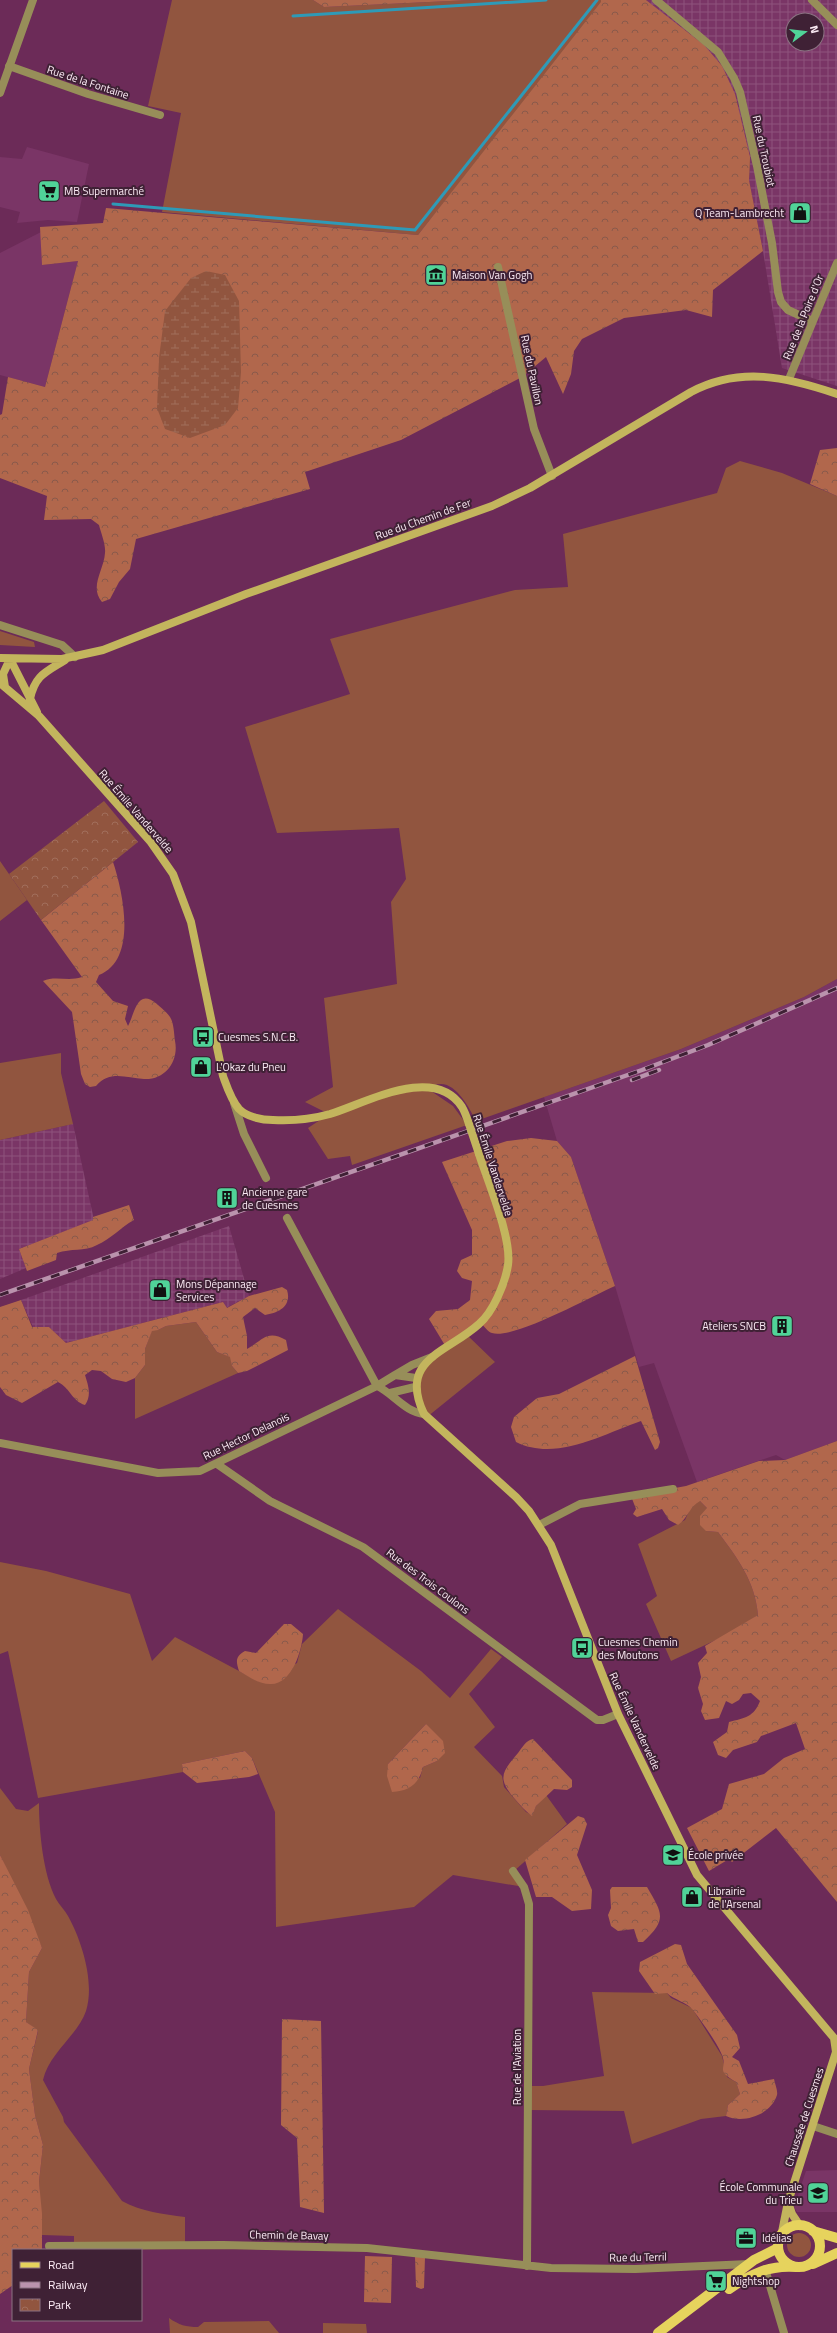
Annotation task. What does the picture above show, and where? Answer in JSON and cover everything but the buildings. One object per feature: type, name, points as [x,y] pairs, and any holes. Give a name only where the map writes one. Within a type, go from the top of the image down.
[{"type":"main road","name":"Rue du Chemin de Fer","points":[[0,658],[67,659],[103,650],[246,594],[492,506],[552,476],[684,396],[710,383],[742,376],[789,379],[837,394]]},
{"type":"main road","points":[[2,685],[3,674],[10,659]]},
{"type":"main road","points":[[10,659],[39,716]]},
{"type":"main road","points":[[30,699],[33,686],[39,676],[67,659]]},
{"type":"main road","name":"Rue Émile Vandervelde","points":[[2,685],[39,716],[150,841],[173,874],[191,922],[223,1076],[233,1100],[244,1113],[264,1120],[280,1121],[329,1114],[386,1094],[408,1088],[424,1087],[440,1090],[456,1100],[462,1107],[469,1124],[505,1235],[508,1265],[490,1310],[481,1323],[432,1357],[416,1378],[416,1398],[424,1414],[516,1497],[539,1525],[560,1565],[618,1714],[697,1875],[835,2038]]},
{"type":"main road","name":"Chaussée de Cuesmes","points":[[781,2237],[788,2202],[836,2052],[835,2038]]},
{"type":"main road","points":[[788,2202],[792,2214],[800,2226]]},
{"type":"main road","points":[[796,2267],[784,2260],[778,2248],[781,2237],[789,2228],[800,2226],[837,2238]]},
{"type":"main road","points":[[809,2265],[818,2255],[820,2249],[820,2242],[813,2231]]},
{"type":"main road","points":[[658,2333],[750,2264],[778,2248]]},
{"type":"main road","points":[[669,2333],[742,2280],[765,2269],[780,2266],[796,2267],[809,2265],[837,2254]]},
{"type":"street","points":[[0,93],[33,0]]},
{"type":"street","name":"Rue du Troubiot","points":[[656,0],[718,52],[734,78],[740,92],[757,166],[772,243],[779,297],[788,310],[812,321]]},
{"type":"street","points":[[812,0],[837,26]]},
{"type":"street","name":"Rue de la Fontaine","points":[[9,66],[88,94],[160,115]]},
{"type":"street","name":"Rue de la Poire d'Or","points":[[789,379],[837,263]]},
{"type":"street","name":"Rue du Pavillon","points":[[498,267],[534,430],[552,476]]},
{"type":"street","points":[[0,625],[62,645],[75,657]]},
{"type":"street","name":"Rue Émile Vandervelde","points":[[233,1100],[244,1134],[266,1178]]},
{"type":"street","points":[[287,1218],[377,1386]]},
{"type":"street","name":"Rue Hector Delanois","points":[[0,1443],[158,1472],[200,1471],[377,1386],[412,1365],[432,1357]]},
{"type":"street","points":[[395,1375],[416,1378]]},
{"type":"street","name":"Rue Émile Vandervelde","points":[[377,1386],[390,1393],[414,1413],[424,1414]]},
{"type":"street","points":[[390,1393],[415,1387]]},
{"type":"street","name":"Rue des Trois Coulons","points":[[217,1464],[270,1501],[363,1547],[597,1720],[602,1720],[618,1714]]},
{"type":"street","points":[[539,1525],[580,1504],[673,1489]]},
{"type":"street","name":"Rue de l'Aviation","points":[[513,1871],[524,1887],[528,1904],[527,2266]]},
{"type":"street","points":[[813,2126],[837,2134]]},
{"type":"street","name":"Chemin de Bavay","points":[[49,2246],[223,2245],[366,2248],[527,2266]]},
{"type":"street","name":"Rue du Terril","points":[[527,2266],[614,2269],[750,2264]]},
{"type":"street","points":[[765,2269],[784,2333]]},
{"type":"shaded area","points":[[646,0],[837,0],[837,386],[782,368],[763,251],[749,180],[750,157],[672,21]]},
{"type":"shaded area","points":[[27,147],[89,164],[77,222],[48,220],[17,223],[20,212],[0,207],[0,157],[22,159]]},
{"type":"shaded area","points":[[41,232],[42,265],[78,261],[45,387],[0,375],[0,253]]},
{"type":"shaded area","points":[[837,979],[837,1441],[785,1460],[776,1455],[697,1482],[654,1363],[639,1367],[615,1286],[571,1157],[557,1141],[544,1097],[681,1049],[804,997]]},
{"type":"shaded area","points":[[73,1124],[94,1220],[19,1249],[26,1268],[0,1279],[0,1140]]},
{"type":"shaded area","points":[[229,1226],[249,1296],[226,1308],[223,1302],[66,1343],[49,1327],[33,1327],[21,1300]]},
{"type":"shaded area","name":"École Communale du Trieu","points":[[837,2170],[837,2212],[797,2212],[794,2207],[806,2171]]},
{"type":"green space","points":[[172,0],[313,0],[324,7],[471,0],[618,0],[750,157],[749,180],[498,135],[418,235],[162,212],[181,113],[148,106]]},
{"type":"green space","points":[[313,0],[471,0],[324,7]]},
{"type":"green space","points":[[601,0],[646,0],[704,45],[722,66],[735,94],[750,157],[749,180],[763,251],[713,290],[712,317],[686,310],[624,318],[582,339],[574,351],[571,374],[563,394],[546,357],[522,377],[401,440],[305,472],[310,489],[136,539],[130,569],[119,582],[110,599],[102,602],[98,596],[97,584],[105,550],[99,525],[91,519],[44,520],[47,496],[0,478],[0,415],[2,414],[8,377],[45,387],[78,261],[42,265],[40,227],[103,223],[106,208],[418,235],[601,2]]},
{"type":"green space","points":[[206,271],[225,275],[239,301],[241,372],[238,408],[225,425],[190,438],[165,429],[157,408],[159,358],[165,311],[191,278]]},
{"type":"green space","points":[[837,448],[837,496],[810,484],[820,450]]},
{"type":"green space","points":[[740,461],[782,473],[837,496],[837,979],[804,997],[681,1049],[476,1121],[462,1098],[452,1088],[441,1084],[425,1087],[453,1106],[467,1125],[352,1165],[350,1156],[328,1159],[308,1128],[329,1114],[305,1102],[333,1087],[324,998],[397,984],[391,902],[406,879],[399,828],[277,833],[245,727],[350,694],[330,639],[515,590],[568,587],[563,534],[717,493],[726,468]]},
{"type":"green space","points":[[0,631],[34,642],[35,647],[0,645]]},
{"type":"green space","points":[[104,801],[138,842],[41,920],[9,874]]},
{"type":"green space","points":[[0,861],[27,900],[0,921]]},
{"type":"green space","points":[[113,862],[121,890],[124,924],[123,941],[119,955],[111,967],[99,975],[96,982],[113,1001],[128,1006],[125,1019],[128,1026],[135,1009],[141,1000],[145,998],[157,1004],[171,1019],[174,1029],[176,1048],[173,1062],[165,1072],[159,1076],[144,1079],[113,1076],[101,1081],[96,1086],[90,1087],[85,1084],[81,1074],[72,1012],[43,981],[48,979],[71,979],[82,977],[41,920]]},
{"type":"green space","points":[[61,1053],[61,1073],[73,1124],[0,1140],[0,1063]]},
{"type":"green space","points":[[531,1138],[557,1141],[571,1157],[615,1286],[553,1316],[517,1330],[492,1333],[481,1323],[446,1347],[429,1319],[436,1311],[458,1309],[470,1300],[472,1281],[462,1278],[457,1271],[461,1260],[472,1255],[472,1230],[442,1162],[507,1141]]},
{"type":"green space","points":[[129,1205],[134,1220],[107,1240],[92,1247],[57,1253],[56,1260],[27,1271],[19,1249],[93,1220],[93,1217]]},
{"type":"green space","points":[[282,1287],[287,1290],[288,1296],[288,1300],[283,1308],[265,1315],[255,1308],[243,1317],[247,1336],[247,1349],[265,1337],[274,1336],[286,1340],[288,1350],[247,1371],[238,1373],[232,1366],[230,1357],[217,1352],[196,1322],[166,1326],[152,1331],[145,1349],[145,1365],[135,1378],[126,1382],[112,1379],[101,1371],[92,1370],[85,1375],[89,1394],[85,1405],[77,1401],[58,1382],[22,1403],[6,1395],[0,1387],[0,1307],[21,1300],[32,1327],[49,1327],[66,1343],[223,1302],[227,1308],[249,1296]]},
{"type":"green space","points":[[196,1322],[217,1352],[231,1357],[232,1366],[238,1373],[135,1419],[135,1378],[145,1365],[145,1349],[152,1330],[158,1330],[166,1326]]},
{"type":"green space","points":[[466,1334],[495,1362],[427,1417],[415,1387],[432,1357]]},
{"type":"green space","points":[[635,1356],[660,1442],[658,1448],[655,1450],[641,1421],[595,1439],[563,1448],[547,1449],[531,1447],[516,1442],[511,1427],[514,1417],[537,1398],[559,1394]]},
{"type":"green space","points":[[837,1441],[837,1902],[776,1828],[732,1862],[729,1859],[709,1871],[687,1828],[722,1809],[729,1784],[764,1774],[784,1758],[805,1749],[796,1723],[761,1736],[757,1742],[733,1750],[726,1758],[718,1755],[713,1742],[727,1732],[729,1722],[752,1714],[760,1701],[751,1693],[743,1694],[739,1700],[732,1704],[726,1701],[719,1718],[705,1720],[701,1711],[703,1704],[698,1688],[701,1677],[698,1663],[707,1653],[705,1646],[758,1615],[753,1591],[739,1561],[718,1532],[706,1531],[700,1525],[700,1516],[707,1508],[700,1501],[693,1506],[678,1525],[669,1520],[662,1509],[637,1517],[633,1514],[636,1509],[631,1496],[686,1486],[759,1461],[785,1460]]},
{"type":"green space","points":[[699,1500],[707,1508],[706,1531],[718,1532],[739,1561],[753,1591],[758,1615],[733,1632],[671,1661],[646,1604],[657,1596],[638,1544],[685,1520],[691,1507]]},
{"type":"green space","points":[[0,1562],[46,1571],[130,1594],[152,1661],[175,1637],[260,1682],[297,1663],[302,1644],[338,1609],[421,1671],[450,1698],[491,1649],[502,1657],[469,1694],[495,1727],[474,1747],[502,1776],[504,1787],[526,1812],[532,1815],[536,1806],[546,1795],[567,1824],[514,1871],[524,1887],[453,1875],[414,1907],[276,1927],[275,1812],[252,1758],[245,1751],[182,1764],[183,1772],[38,1798],[8,1651],[0,1654]],"holes":[[[426,1724],[437,1761],[423,1767],[420,1778],[388,1764]]]},
{"type":"green space","points":[[284,1624],[291,1624],[303,1634],[301,1649],[290,1673],[278,1683],[266,1684],[254,1680],[239,1671],[237,1660],[239,1655],[245,1651],[256,1653]]},
{"type":"green space","points":[[426,1724],[443,1741],[445,1753],[437,1761],[423,1767],[419,1778],[412,1786],[403,1790],[392,1792],[387,1776],[388,1764]]},
{"type":"green space","points":[[533,1739],[572,1780],[572,1787],[567,1790],[554,1789],[536,1806],[532,1816],[523,1808],[509,1791],[505,1785],[504,1775],[508,1765],[524,1744]]},
{"type":"green space","points":[[245,1751],[252,1758],[258,1774],[249,1777],[197,1783],[183,1772],[182,1764]]},
{"type":"green space","points":[[0,1788],[16,1809],[28,1811],[39,1803],[41,1839],[48,1877],[56,1899],[67,1914],[78,1937],[86,1962],[88,1975],[89,1988],[86,2011],[77,2028],[51,2061],[43,2080],[63,2117],[64,2122],[122,2201],[137,2208],[161,2214],[185,2217],[185,2245],[74,2246],[74,2236],[42,2235],[39,2182],[43,2145],[35,2115],[29,2069],[38,2031],[26,2022],[29,1972],[42,1948],[0,1855]]},
{"type":"green space","points":[[578,1816],[584,1818],[587,1824],[577,1855],[592,1890],[591,1909],[572,1911],[552,1897],[536,1897],[525,1860]]},
{"type":"green space","points":[[0,1855],[28,1910],[42,1948],[29,1972],[26,2022],[38,2030],[29,2069],[35,2115],[43,2145],[39,2182],[42,2214],[42,2249],[12,2249],[12,2286],[0,2294]]},
{"type":"green space","points":[[612,1887],[647,1887],[656,1903],[660,1916],[656,1927],[643,1942],[638,1942],[634,1929],[618,1931],[611,1926],[608,1915],[611,1908],[610,1890]]},
{"type":"green space","points":[[675,1944],[681,1945],[687,1964],[737,2035],[740,2048],[732,2057],[739,2061],[748,2084],[774,2079],[777,2095],[774,2102],[763,2113],[740,2119],[726,2116],[728,2105],[740,2094],[736,2082],[723,2072],[724,2064],[722,2055],[716,2044],[705,2026],[690,2007],[667,1993],[655,1994],[639,1971],[640,1962]]},
{"type":"green space","points":[[592,1992],[667,1993],[671,1998],[692,2008],[722,2056],[727,2077],[736,2082],[740,2094],[728,2105],[726,2116],[701,2119],[632,2144],[624,2111],[528,2110],[528,2086],[543,2086],[604,2076]]},
{"type":"green space","points":[[282,2019],[321,2021],[324,2213],[300,2207],[297,2138],[281,2125]]},
{"type":"green space","points":[[799,2233],[804,2234],[810,2240],[810,2250],[804,2256],[799,2257],[794,2256],[788,2250],[787,2245],[788,2240],[794,2234]]},
{"type":"green space","points":[[365,2256],[392,2257],[391,2303],[364,2302]]},
{"type":"green space","points":[[415,2257],[425,2257],[424,2288],[421,2289],[416,2287]]},
{"type":"green space","points":[[169,2318],[179,2324],[194,2327],[198,2327],[204,2322],[269,2321],[279,2333],[170,2333]]},
{"type":"green space","points":[[323,2323],[366,2324],[367,2333],[323,2333]]},
{"type":"waterway","points":[[293,16],[546,0]]},
{"type":"waterway","points":[[113,204],[415,230],[597,0]]},
{"type":"railway","points":[[0,1295],[642,1070],[708,1045],[837,988]]},
{"type":"railway","points":[[632,1080],[659,1070]]},
{"type":"place","name":"MB Supermarché","points":[[49,191]]},
{"type":"place","name":"Q Team-Lambrecht","points":[[800,213]]},
{"type":"place","name":"Maison Van Gogh","points":[[436,275]]},
{"type":"place","name":"Cuesmes S.N.C.B.","points":[[203,1037]]},
{"type":"place","name":"L'Okaz du Pneu","points":[[201,1067]]},
{"type":"place","name":"Ancienne gare de Cuesmes","points":[[227,1198]]},
{"type":"place","name":"Mons Dépannage Services","points":[[160,1290]]},
{"type":"place","name":"Ateliers SNCB","points":[[782,1326]]},
{"type":"place","name":"Cuesmes Chemin des Moutons","points":[[582,1648]]},
{"type":"place","name":"École privée","points":[[673,1855]]},
{"type":"place","name":"Librairie de l'Arsenal","points":[[692,1897]]},
{"type":"place","name":"École Communale du Trieu","points":[[818,2193]]},
{"type":"place","name":"Idélias","points":[[746,2238]]},
{"type":"place","name":"Nightshop","points":[[716,2281]]}]
